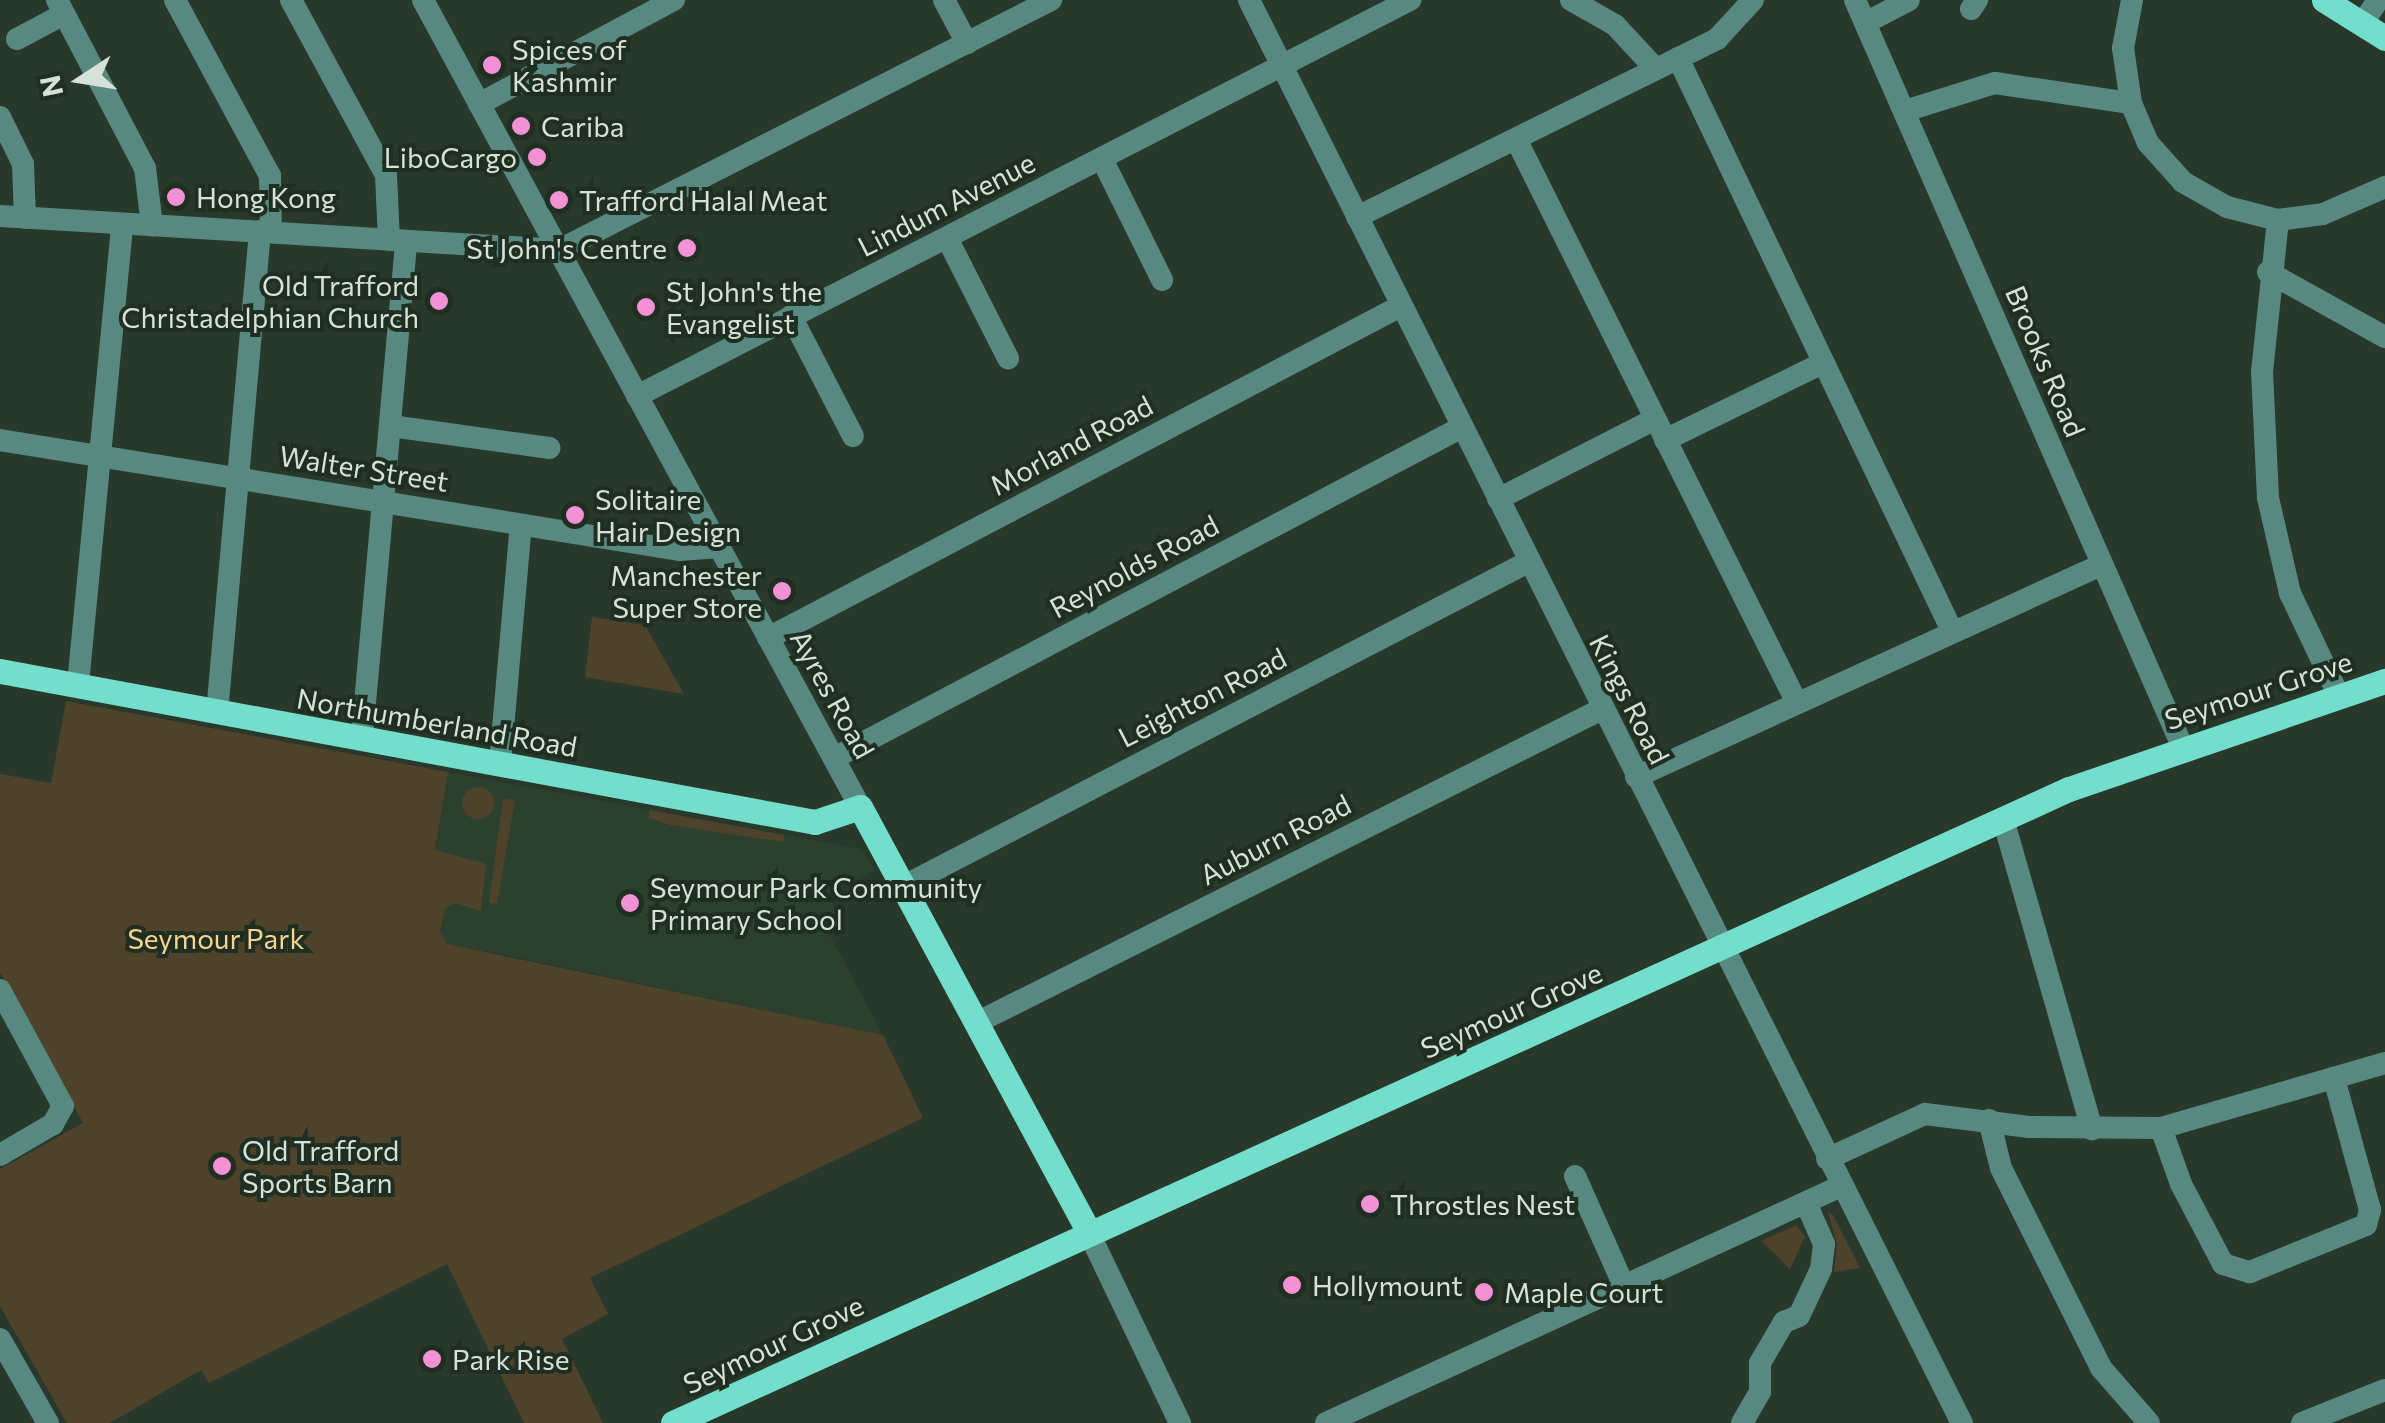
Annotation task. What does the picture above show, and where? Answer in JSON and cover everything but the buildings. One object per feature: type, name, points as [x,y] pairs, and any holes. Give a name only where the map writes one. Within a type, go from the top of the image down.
[{"type":"main road","points":[[2324,0],[2385,38]]},
{"type":"main road","name":"Northumberland Road","points":[[0,671],[818,823],[860,807]]},
{"type":"main road","name":"Seymour Grove","points":[[673,1423],[2003,818],[2182,746],[2385,681]]},
{"type":"main road","name":"Ayres Road","points":[[860,807],[1088,1233]]},
{"type":"street","points":[[175,0],[270,176],[217,713]]},
{"type":"street","points":[[291,0],[386,174],[397,240],[391,426],[362,737]]},
{"type":"street","name":"Ayres Road","points":[[423,0],[860,807]]},
{"type":"street","points":[[479,104],[674,0]]},
{"type":"street","points":[[944,0],[967,43]]},
{"type":"street","points":[[0,216],[559,250],[1051,0]]},
{"type":"street","name":"Kings Road","points":[[1249,0],[1720,949],[1962,1423]]},
{"type":"street","name":"Lindum Avenue","points":[[637,396],[1410,0]]},
{"type":"street","points":[[1571,0],[1615,25],[1655,68]]},
{"type":"street","points":[[1357,217],[1678,58],[1730,29],[1754,0]]},
{"type":"street","name":"Brooks Road","points":[[1856,0],[2182,746]]},
{"type":"street","points":[[1866,22],[1909,0]]},
{"type":"street","points":[[2132,0],[2123,48],[2131,103],[2148,143],[2183,182],[2227,207],[2278,220],[2322,214],[2385,188]]},
{"type":"street","points":[[2362,24],[2378,0]]},
{"type":"street","points":[[17,38],[61,7],[145,168],[152,226]]},
{"type":"street","points":[[1678,58],[1952,631]]},
{"type":"street","points":[[1904,110],[1995,83],[2131,103]]},
{"type":"street","points":[[0,116],[24,164],[25,218]]},
{"type":"street","points":[[1516,138],[1796,702]]},
{"type":"street","points":[[1102,159],[1162,280]]},
{"type":"street","points":[[2278,220],[2268,272],[2262,371],[2268,498],[2290,593],[2338,694]]},
{"type":"street","points":[[78,684],[122,224]]},
{"type":"street","points":[[947,238],[1008,358]]},
{"type":"street","points":[[2268,272],[2385,336]]},
{"type":"street","name":"Morland Road","points":[[768,638],[1400,306]]},
{"type":"street","points":[[791,316],[853,436]]},
{"type":"street","points":[[1498,498],[1821,364]]},
{"type":"street","points":[[391,426],[523,435],[549,448]]},
{"type":"street","name":"Reynolds Road","points":[[834,758],[1462,428]]},
{"type":"street","name":"Walter Street","points":[[0,440],[680,550],[718,547]]},
{"type":"street","points":[[500,763],[521,525]]},
{"type":"street","name":"Leighton Road","points":[[904,886],[1528,562]]},
{"type":"street","points":[[1636,777],[2102,566]]},
{"type":"street","name":"Auburn Road","points":[[976,1023],[1602,709]]},
{"type":"street","points":[[2003,818],[2092,1130]]},
{"type":"street","points":[[0,990],[62,1106],[53,1124],[0,1155]]},
{"type":"street","points":[[1827,1159],[1924,1114],[2092,1130],[2161,1128],[2385,1063]]},
{"type":"street","points":[[2161,1128],[2181,1184],[2224,1264],[2250,1272],[2366,1225],[2370,1210],[2334,1078]]},
{"type":"street","points":[[1989,1120],[2001,1168],[2101,1368],[2149,1423]]},
{"type":"street","points":[[1574,1176],[1624,1286]]},
{"type":"street","points":[[1326,1423],[1351,1418],[1841,1186]]},
{"type":"street","points":[[1742,1423],[1760,1392],[1760,1363],[1784,1322],[1799,1316],[1821,1269],[1824,1244],[1806,1203]]},
{"type":"street","name":"Ayres Road","points":[[1088,1233],[1180,1423]]},
{"type":"street","points":[[0,1339],[48,1423]]},
{"type":"street","points":[[2302,1423],[2385,1390]]},
{"type":"shaded area","name":"Seymour Park Community Primary School","points":[[448,772],[861,849],[875,870],[828,894],[837,912],[825,926],[883,1035],[487,951],[436,968],[421,943]]},
{"type":"green space","points":[[592,617],[645,625],[684,694],[585,677]]},
{"type":"green space","name":"Seymour Park","points":[[66,701],[448,772],[435,850],[486,864],[481,911],[455,903],[445,908],[440,931],[447,944],[883,1035],[923,1118],[590,1278],[608,1314],[562,1339],[603,1423],[524,1423],[447,1264],[209,1383],[201,1370],[110,1423],[67,1423],[0,1306],[0,1169],[83,1123],[0,972],[0,774],[51,783]]},
{"type":"green space","points":[[478,787],[489,792],[494,803],[489,814],[478,819],[467,814],[462,803],[467,792]]},
{"type":"green space","points":[[503,799],[515,800],[497,904],[489,903]]},
{"type":"green space","points":[[650,810],[784,835],[783,842],[670,825],[649,818]]},
{"type":"green space","points":[[1828,1212],[1860,1268],[1834,1272],[1837,1245]]},
{"type":"green space","points":[[1796,1225],[1805,1236],[1790,1269],[1761,1241]]},
{"type":"place","name":"Spices of Kashmir","points":[[492,65]]},
{"type":"place","name":"Cariba","points":[[521,126]]},
{"type":"place","name":"LiboCargo","points":[[537,157]]},
{"type":"place","name":"Hong Kong","points":[[176,197]]},
{"type":"place","name":"Trafford Halal Meat","points":[[559,200]]},
{"type":"place","name":"St John's Centre","points":[[687,248]]},
{"type":"place","name":"Old Trafford Christadelphian Church","points":[[439,301]]},
{"type":"place","name":"St John's the Evangelist","points":[[646,307]]},
{"type":"place","name":"Solitaire Hair Design","points":[[575,515]]},
{"type":"place","name":"Manchester Super Store","points":[[782,591]]},
{"type":"place","name":"Seymour Park Community Primary School","points":[[630,903]]},
{"type":"place","name":"Old Trafford Sports Barn","points":[[222,1166]]},
{"type":"place","name":"Throstles Nest","points":[[1370,1204]]},
{"type":"place","name":"Hollymount","points":[[1292,1285]]},
{"type":"place","name":"Maple Court","points":[[1484,1292]]},
{"type":"place","name":"Park Rise","points":[[432,1359]]}]
